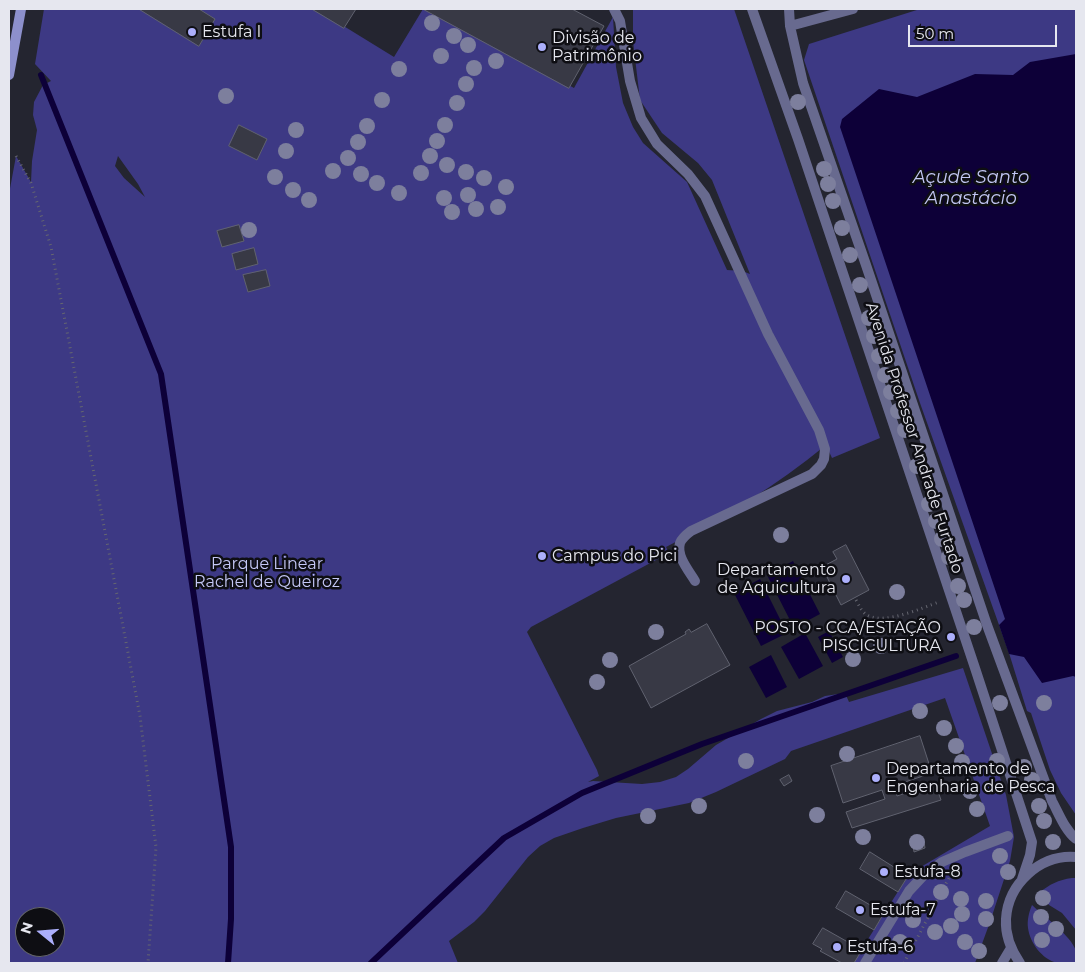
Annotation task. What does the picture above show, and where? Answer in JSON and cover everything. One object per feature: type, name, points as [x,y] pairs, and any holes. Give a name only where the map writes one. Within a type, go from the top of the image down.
[{"type":"main road","points":[[9,75],[21,9]]},
{"type":"street","points":[[614,9],[620,21],[630,81],[641,118],[657,144],[688,174],[705,196],[768,334],[819,430],[825,449],[821,465],[812,474],[691,531],[685,536],[680,544],[680,553],[695,581]]},
{"type":"street","name":"Avenida Professor Andrade Furtado","points":[[752,9],[801,149],[1032,842],[1030,856],[1022,879]]},
{"type":"street","name":"Avenida Professor Andrade Furtado","points":[[789,9],[790,26],[803,83],[987,625],[1052,801],[1072,836],[1076,839]]},
{"type":"street","points":[[790,26],[853,9]]},
{"type":"street","points":[[865,963],[909,891],[923,876],[942,862],[1008,836]]},
{"type":"street","points":[[1020,963],[1011,948],[1007,934],[1006,918],[1011,897],[1022,879],[1039,865],[1053,859],[1068,856],[1076,857]]},
{"type":"street","points":[[1002,963],[1011,948]]},
{"type":"path","points":[[16,156],[31,183],[51,247],[140,716],[156,847],[148,963]]},
{"type":"path","points":[[856,600],[867,615],[875,618],[885,618],[916,610],[951,597]]},
{"type":"path","points":[[904,963],[956,865],[965,852]]},
{"type":"green space","name":"Parque Linear Rachel de Queiroz","points":[[44,9],[316,9],[394,57],[423,9],[425,9],[574,88],[613,17],[616,67],[623,103],[633,127],[643,143],[687,182],[727,270],[742,271],[750,274],[712,180],[698,163],[662,133],[640,100],[633,41],[633,9],[734,9],[880,438],[832,458],[826,445],[788,474],[749,500],[708,525],[666,547],[669,553],[531,627],[527,632],[597,770],[599,776],[588,782],[642,784],[660,782],[676,777],[716,745],[777,711],[812,702],[825,696],[845,693],[849,702],[963,668],[1006,795],[1014,837],[1010,861],[975,963],[853,963],[909,874],[990,826],[945,698],[791,751],[785,759],[689,803],[616,818],[554,838],[540,846],[528,857],[485,911],[449,941],[458,963],[9,963],[9,194],[16,156],[31,182],[37,130],[33,115],[34,102],[43,85],[51,81],[35,64]],"holes":[[[118,156],[145,197],[124,178],[115,166]]]},
{"type":"green space","name":"Açude Santo Anastácio","points":[[920,9],[1076,9],[1076,815],[1061,793],[1050,770],[1031,713],[1027,711],[1009,653],[920,403],[804,60],[809,44]]},
{"type":"green space","points":[[1076,878],[1076,930],[1062,913],[1049,905],[1039,893],[1054,883]]},
{"type":"green space","points":[[1032,905],[1069,939],[1076,951],[1076,963],[1057,963],[1052,961],[1046,958],[1034,945],[1028,928]]},
{"type":"water","name":"Açude Santo Anastácio","points":[[1076,54],[1076,677],[1073,676],[1042,683],[1024,657],[1009,654],[999,625],[1005,619],[840,127],[842,119],[879,89],[917,97],[975,74],[1013,75],[1030,62]]},
{"type":"water","points":[[793,561],[820,614],[794,628],[767,575]]},
{"type":"water","points":[[760,579],[787,633],[761,646],[734,593]]},
{"type":"water","points":[[829,631],[843,657],[832,663],[818,637]]},
{"type":"water","points":[[805,633],[823,666],[799,679],[781,647]]},
{"type":"water","points":[[771,655],[787,687],[766,698],[749,667]]},
{"type":"building","name":"Estufa I","points":[[139,9],[199,9],[215,19],[199,46]]},
{"type":"building","points":[[312,9],[356,9],[344,28]]},
{"type":"building","name":"Divisão de Patrimônio","points":[[423,9],[572,9],[604,26],[569,88]]},
{"type":"building","points":[[239,125],[267,139],[257,160],[229,146]]},
{"type":"building","points":[[239,225],[244,241],[222,247],[217,231]]},
{"type":"building","points":[[254,248],[258,264],[236,270],[232,254]]},
{"type":"building","points":[[266,270],[270,286],[248,292],[243,275]]},
{"type":"building","name":"Departamento de Aquicultura","points":[[846,545],[869,590],[841,605],[822,567],[837,559],[833,552]]},
{"type":"building","points":[[707,624],[730,665],[651,708],[629,666],[686,634],[685,632],[689,629],[691,632]]},
{"type":"building","name":"Departamento de Engenharia de Pesca","points":[[920,736],[932,773],[893,786],[897,796],[935,783],[941,800],[852,828],[846,812],[885,799],[882,790],[843,803],[831,766]]},
{"type":"building","points":[[789,775],[792,781],[784,786],[780,780]]},
{"type":"building","points":[[924,842],[925,848],[914,852],[913,845]]},
{"type":"building","name":"Estufa-8","points":[[870,852],[908,876],[898,892],[860,869]]},
{"type":"building","name":"Estufa-7","points":[[846,891],[884,913],[874,930],[836,908]]},
{"type":"building","name":"Estufa-6","points":[[823,928],[862,950],[854,963],[842,963],[820,951],[822,949],[813,944]]},
{"type":"waterway","points":[[41,75],[161,374],[231,847],[231,919],[228,963]]},
{"type":"waterway","points":[[371,963],[504,838],[582,793],[702,744],[956,656]]},
{"type":"place","name":"Estufa I","points":[[192,32]]},
{"type":"place","name":"Divisão de Patrimônio","points":[[542,47]]},
{"type":"place","name":"Campus do Pici","points":[[542,556]]},
{"type":"place","name":"Departamento de Aquicultura","points":[[846,579]]},
{"type":"place","name":"POSTO - CCA/ESTAÇÃO PISCICULTURA","points":[[951,637]]},
{"type":"place","name":"Departamento de Engenharia de Pesca","points":[[876,778]]},
{"type":"place","name":"Estufa-8","points":[[884,872]]},
{"type":"place","name":"Estufa-7","points":[[860,910]]},
{"type":"place","name":"Estufa-6","points":[[837,947]]}]
